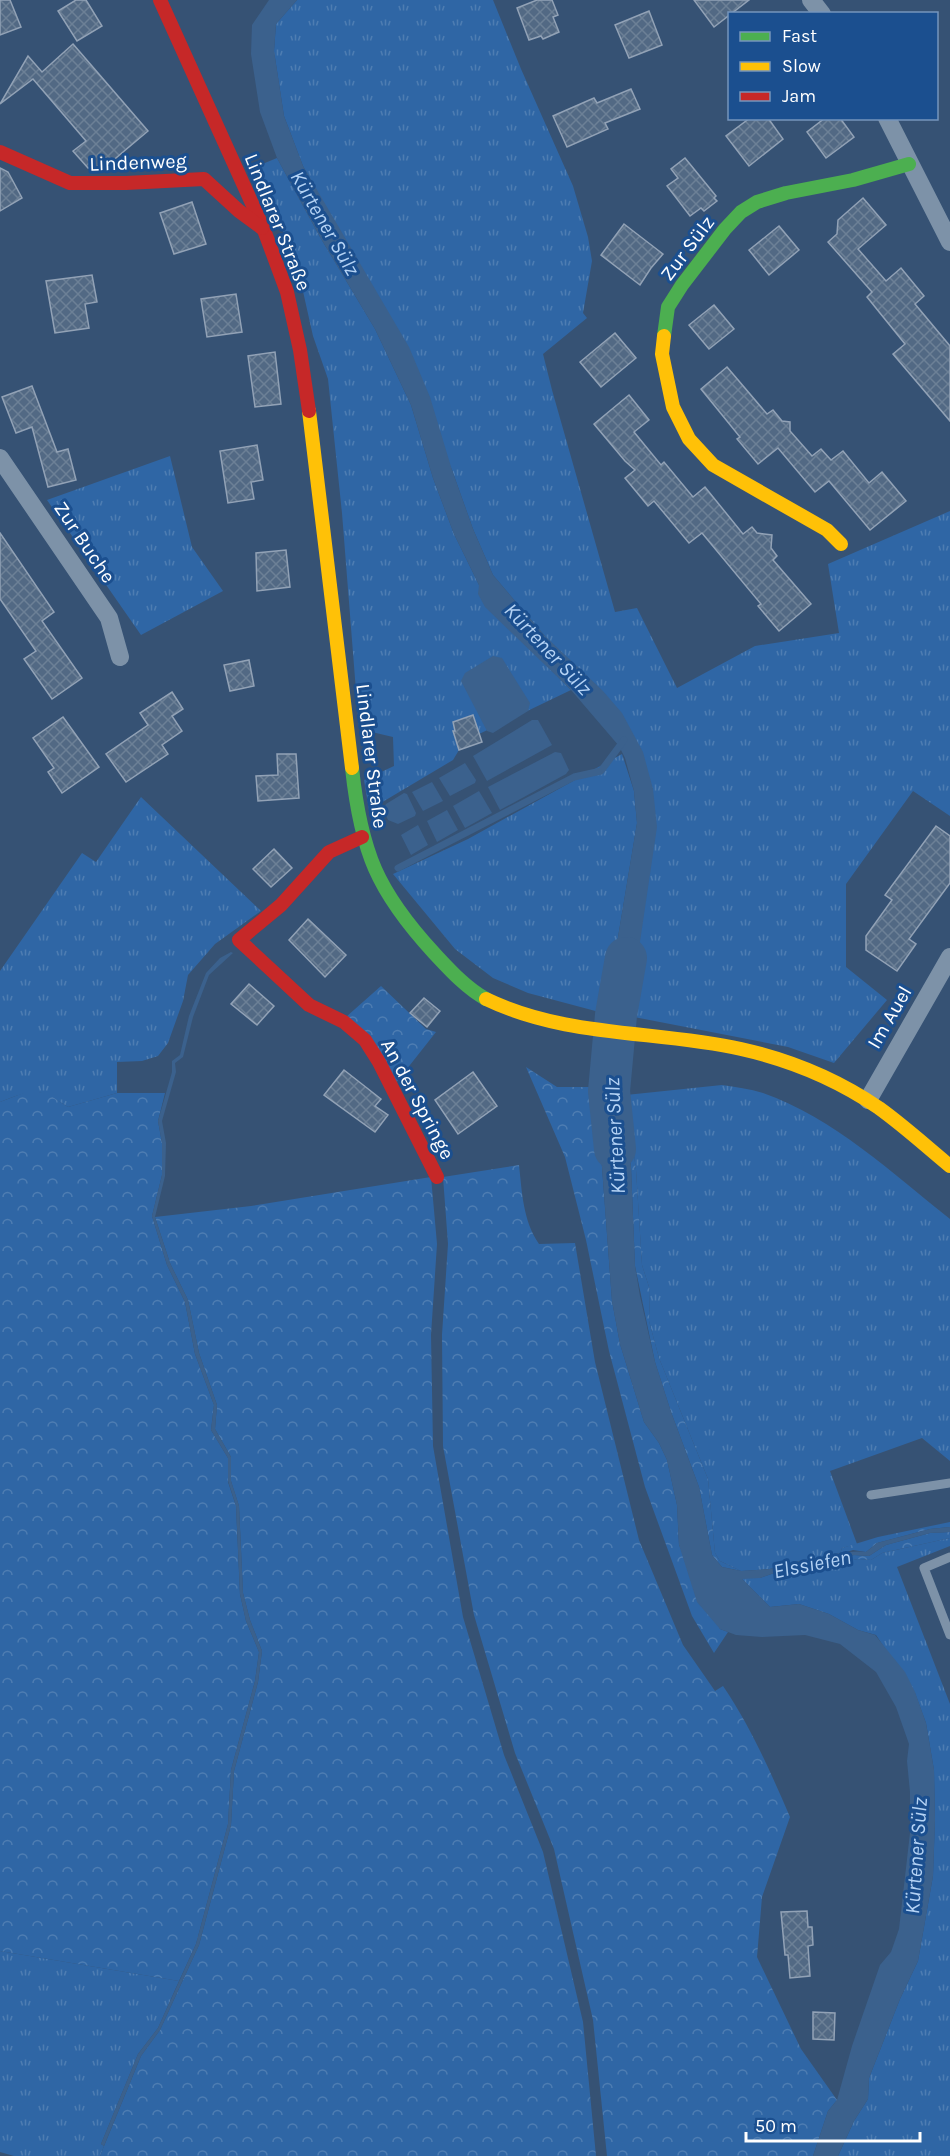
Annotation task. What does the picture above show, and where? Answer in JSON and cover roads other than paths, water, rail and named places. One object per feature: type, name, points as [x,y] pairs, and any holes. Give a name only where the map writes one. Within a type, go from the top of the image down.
[{"type":"main road","name":"Lindlarer Straße","points":[[160,0],[264,230],[287,292],[300,350],[325,530],[357,813],[362,837],[383,890],[412,929],[444,963],[481,996],[531,1018],[585,1028],[727,1046],[813,1072],[868,1100],[950,1166]]},
{"type":"main road","name":"Lindenweg","points":[[0,152],[70,183],[204,179],[264,230]]},
{"type":"main road","name":"Zur Sülz","points":[[841,544],[827,530],[713,465],[689,439],[673,407],[662,354],[669,307],[682,285],[725,229],[741,212],[757,202],[786,193],[853,180],[909,164]]},
{"type":"main road","name":"An der Springe","points":[[362,837],[329,852],[280,905],[239,940],[309,1005],[344,1022],[365,1040],[379,1062],[437,1177]]},
{"type":"street","points":[[811,0],[820,12]]},
{"type":"street","points":[[888,120],[950,242]]},
{"type":"street","name":"Zur Buche","points":[[0,458],[109,618],[120,657]]},
{"type":"street","name":"Im Auel","points":[[868,1100],[950,957]]},
{"type":"lane","points":[[871,1495],[950,1483]]},
{"type":"lane","points":[[950,1557],[924,1568],[950,1635]]},
{"type":"water","points":[[269,0],[297,0],[276,24],[274,51],[284,116],[303,166],[409,347],[430,397],[473,529],[493,575],[544,635],[603,691],[622,713],[643,752],[653,789],[657,827],[629,1016],[603,1013],[608,997],[637,823],[634,791],[625,758],[619,746],[571,690],[485,607],[478,594],[479,585],[454,534],[433,478],[411,405],[375,329],[320,237],[277,158],[260,112],[251,54],[252,25]]},
{"type":"water","points":[[493,656],[502,658],[530,703],[528,711],[493,733],[487,731],[461,681],[465,673]]},
{"type":"water","points":[[532,720],[538,720],[552,745],[487,781],[473,756]]},
{"type":"water","points":[[555,752],[561,753],[569,770],[566,774],[500,810],[488,787]]},
{"type":"water","points":[[465,763],[476,780],[475,783],[450,796],[439,778]]},
{"type":"water","points":[[432,782],[443,801],[423,811],[412,792]]},
{"type":"water","points":[[479,791],[492,813],[465,828],[453,806]]},
{"type":"water","points":[[404,793],[407,794],[416,813],[415,816],[398,824],[388,820],[383,809],[386,804]]},
{"type":"water","points":[[447,810],[458,830],[437,842],[427,821]]},
{"type":"water","points":[[418,825],[428,845],[411,855],[401,835]]},
{"type":"water","points":[[233,953],[209,975],[193,1017],[183,1057],[175,1063],[176,1072],[162,1121],[166,1143],[165,1176],[155,1217],[170,1263],[188,1300],[199,1353],[217,1405],[215,1429],[231,1457],[231,1481],[239,1506],[243,1593],[262,1651],[258,1682],[234,1771],[231,1825],[199,1945],[160,2030],[141,2056],[104,2146],[101,2144],[138,2054],[158,2028],[196,1944],[228,1824],[231,1770],[255,1681],[259,1652],[246,1621],[240,1594],[236,1506],[228,1481],[228,1458],[211,1430],[214,1405],[195,1354],[185,1302],[167,1265],[152,1216],[162,1175],[162,1143],[158,1121],[172,1072],[172,1061],[180,1055],[189,1016],[206,973],[220,958]]},
{"type":"water","name":"Elssiefen","points":[[596,1087],[622,1095],[631,1167],[635,1266],[640,1296],[655,1362],[699,1487],[712,1555],[722,1567],[741,1571],[770,1569],[803,1560],[819,1563],[827,1554],[866,1552],[877,1543],[930,1529],[950,1527],[950,1532],[930,1533],[886,1545],[869,1556],[854,1555],[820,1567],[800,1564],[760,1578],[742,1579],[770,1607],[799,1604],[829,1614],[858,1630],[875,1635],[905,1672],[915,1692],[926,1723],[934,1770],[933,1876],[918,1961],[900,1999],[869,2078],[868,2099],[854,2121],[838,2156],[813,2156],[828,2111],[837,2100],[852,2046],[880,1965],[891,1952],[899,1929],[910,1833],[907,1761],[909,1744],[896,1707],[876,1672],[840,1644],[805,1635],[762,1637],[736,1635],[720,1629],[697,1602],[679,1545],[677,1505],[667,1460],[659,1443],[644,1422],[620,1344],[612,1301]]},
{"type":"waterway","points":[[398,868],[574,777],[601,771],[624,740]]},
{"type":"waterway","name":"Kürtener Sülz","points":[[615,1149],[609,1091],[616,1015],[626,958]]}]
